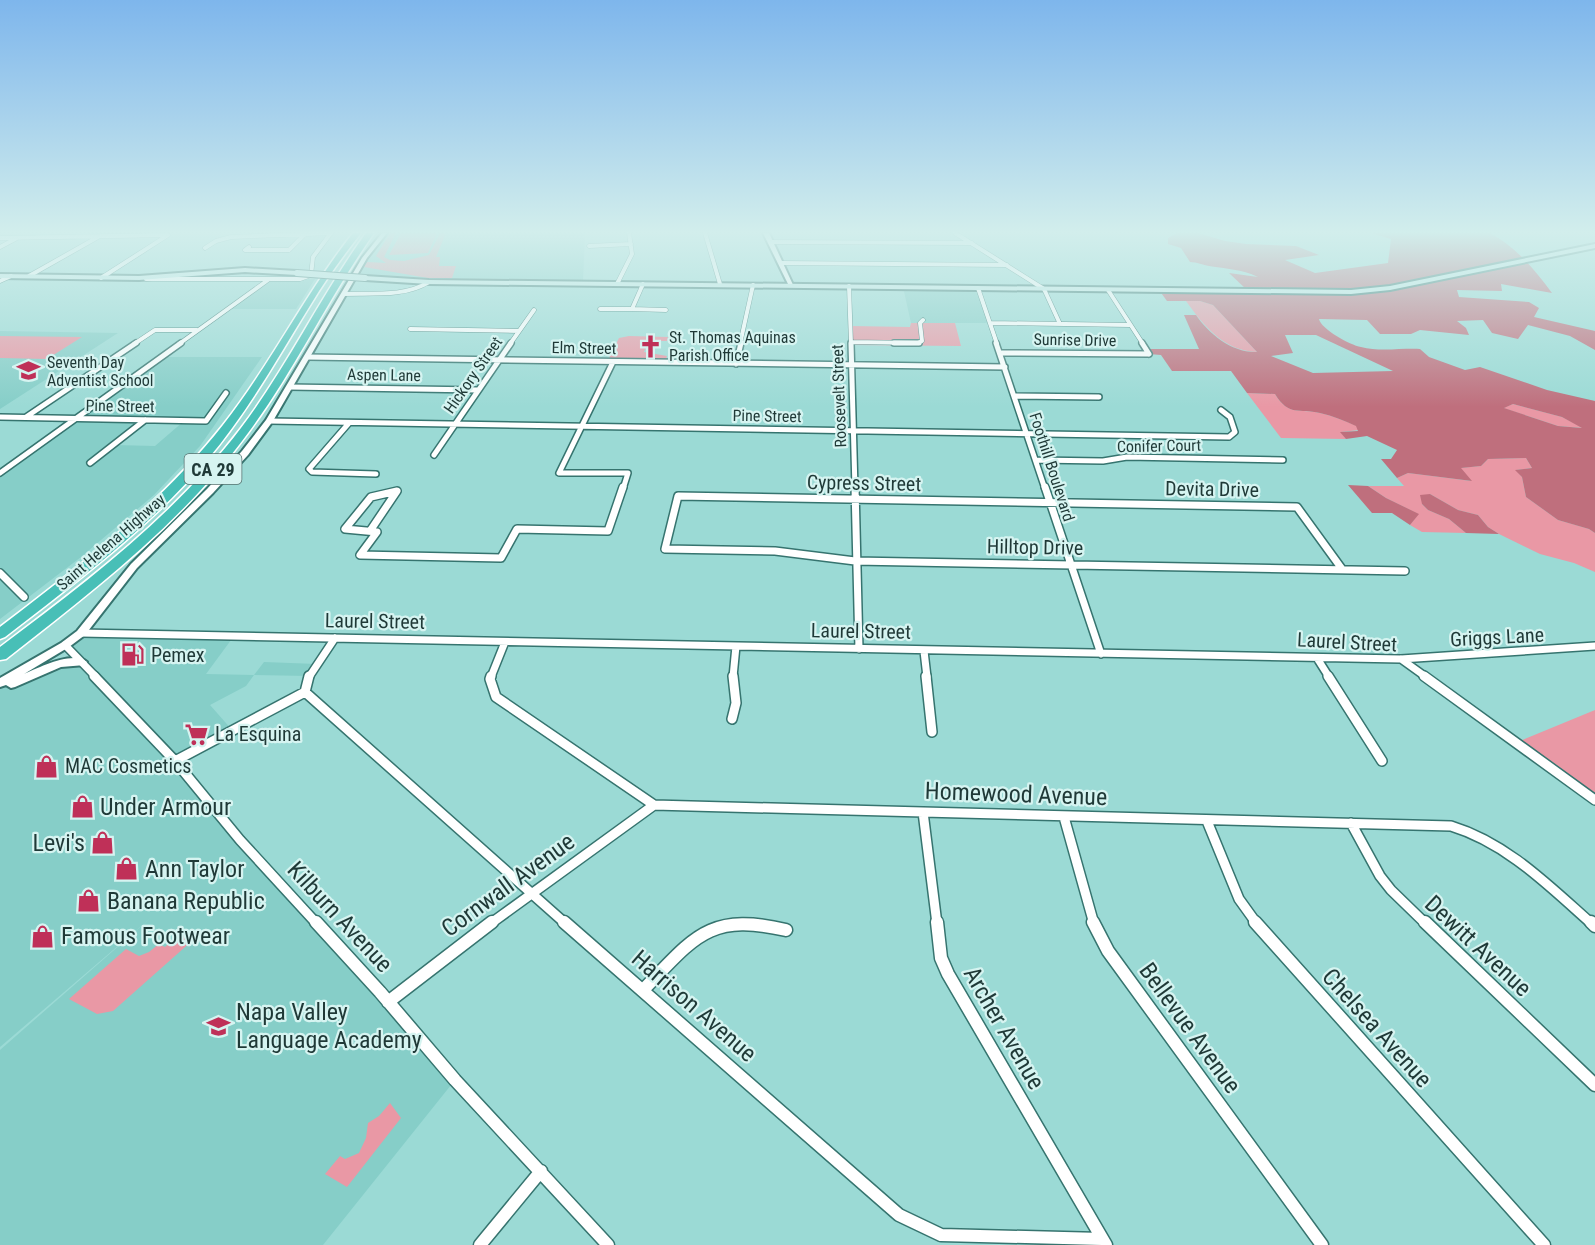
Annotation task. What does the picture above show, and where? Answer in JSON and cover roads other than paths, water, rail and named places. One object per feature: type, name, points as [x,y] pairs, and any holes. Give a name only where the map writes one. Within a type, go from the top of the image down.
[{"type":"highway","name":"Saint Helena Highway","points":[[0,634],[124,535],[205,455],[238,412],[318,291]]},
{"type":"highway","name":"Saint Helena Highway","points":[[0,655],[134,547],[212,470],[259,410],[332,291]]},
{"type":"street","points":[[0,472],[252,291]]},
{"type":"street","points":[[0,683],[65,645],[81,633],[127,574],[210,491],[269,422],[346,291]]},
{"type":"street","points":[[344,294],[386,291]]},
{"type":"street","points":[[632,309],[641,291]]},
{"type":"street","points":[[736,364],[752,291]]},
{"type":"street","name":"Roosevelt Street","points":[[849,291],[859,648]]},
{"type":"street","name":"Foothill Boulevard","points":[[979,291],[1101,654]]},
{"type":"street","points":[[1045,291],[1060,324]]},
{"type":"street","points":[[1109,291],[1130,325]]},
{"type":"street","points":[[600,309],[666,310]]},
{"type":"street","name":"Hickory Street","points":[[434,455],[534,310]]},
{"type":"street","points":[[851,342],[918,343],[922,341],[920,323],[923,320]]},
{"type":"street","points":[[991,323],[1130,325]]},
{"type":"street","name":"Sunrise Drive","points":[[1000,353],[1149,354],[1130,325]]},
{"type":"street","points":[[410,329],[519,331]]},
{"type":"street","points":[[24,418],[155,330],[197,330]]},
{"type":"street","name":"Elm Street","points":[[307,357],[1005,368]]},
{"type":"street","points":[[370,531],[397,491],[371,497],[345,529],[377,532],[360,555],[501,558],[517,529],[608,531],[628,473],[559,473],[613,362]]},
{"type":"street","name":"Aspen Lane","points":[[289,387],[478,390]]},
{"type":"street","name":"Pine Street","points":[[0,417],[206,421],[226,393]]},
{"type":"street","points":[[1015,396],[1099,397]]},
{"type":"street","name":"Pine Street","points":[[269,422],[1229,437],[1235,432],[1233,422],[1221,410]]},
{"type":"street","points":[[0,424],[9,418]]},
{"type":"street","points":[[90,463],[145,420]]},
{"type":"street","points":[[350,423],[309,469],[312,472],[376,474]]},
{"type":"street","name":"Conifer Court","points":[[1036,460],[1103,461],[1127,457],[1283,460]]},
{"type":"street","name":"Cypress Street","points":[[665,549],[678,496],[1050,502]]},
{"type":"street","name":"Devita Drive","points":[[1050,502],[1297,507],[1342,569]]},
{"type":"street","name":"Hilltop Drive","points":[[665,549],[775,551],[855,561],[1405,571]]},
{"type":"street","points":[[0,573],[24,597]]},
{"type":"street","name":"Laurel Street","points":[[81,633],[1401,659],[1595,800]]},
{"type":"street","points":[[175,761],[305,692],[309,676],[335,638]]},
{"type":"street","points":[[505,642],[490,679],[496,697],[654,805]]},
{"type":"street","name":"Kilburn Avenue","points":[[65,645],[175,761],[240,840],[388,1002],[455,1080],[608,1245]]},
{"type":"street","points":[[732,719],[736,703],[732,670],[736,646]]},
{"type":"street","name":"Griggs Lane","points":[[1401,659],[1595,646]]},
{"type":"street","points":[[924,651],[932,732]]},
{"type":"street","points":[[1317,658],[1382,761]]},
{"type":"street","points":[[0,689],[49,667],[68,662],[81,662]]},
{"type":"street","name":"Harrison Avenue","points":[[305,692],[899,1215],[941,1235],[1104,1242]]},
{"type":"street","name":"Homewood Avenue","points":[[654,805],[1451,826],[1475,833],[1503,850],[1595,926]]},
{"type":"street","name":"Cornwall Avenue","points":[[388,1002],[531,893],[654,805]]},
{"type":"street","name":"Archer Avenue","points":[[923,812],[940,958],[1104,1242]]},
{"type":"street","name":"Bellevue Avenue","points":[[1064,817],[1091,918],[1108,951],[1322,1245]]},
{"type":"street","name":"Chelsea Avenue","points":[[1208,821],[1239,899],[1248,914],[1544,1245]]},
{"type":"street","name":"Dewitt Avenue","points":[[1351,823],[1380,876],[1391,890],[1595,1085]]},
{"type":"street","points":[[643,990],[693,941],[711,927],[734,923],[763,923],[786,930]]},
{"type":"street","points":[[480,1245],[541,1171]]},
{"type":"place","name":"St. Thomas Aquinas Parish Office","points":[[651,346]]},
{"type":"place","name":"Seventh Day Adventist School","points":[[29,371]]},
{"type":"place","name":"Pemex","points":[[133,655]]},
{"type":"place","name":"La Esquina","points":[[197,734]]},
{"type":"place","name":"MAC Cosmetics","points":[[47,766]]},
{"type":"place","name":"Under Armour","points":[[82,807]]},
{"type":"place","name":"Levi's","points":[[103,843]]},
{"type":"place","name":"Ann Taylor","points":[[127,869]]},
{"type":"place","name":"Banana Republic","points":[[89,901]]},
{"type":"place","name":"Famous Footwear","points":[[43,936]]},
{"type":"place","name":"Napa Valley Language Academy","points":[[218,1026]]}]
